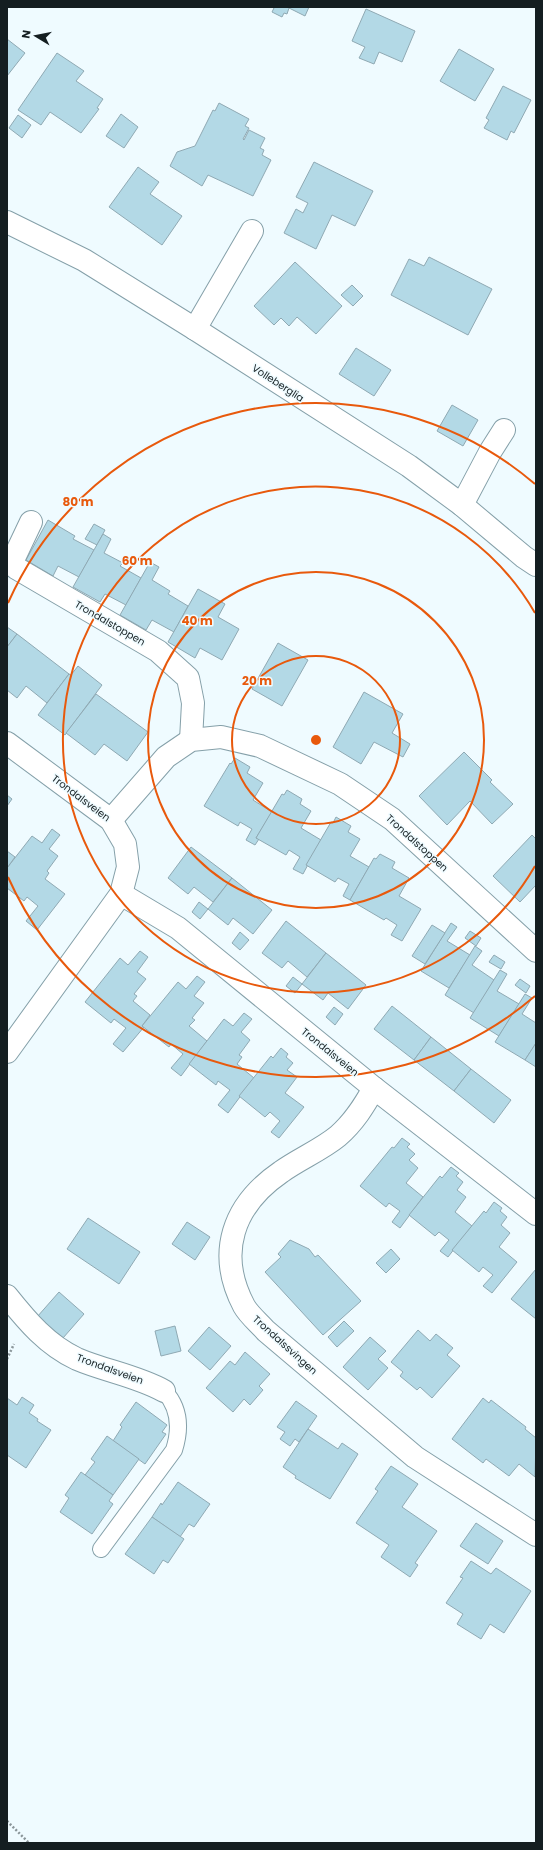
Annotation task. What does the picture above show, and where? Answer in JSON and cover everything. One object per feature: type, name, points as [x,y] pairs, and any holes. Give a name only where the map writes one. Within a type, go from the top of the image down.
[{"type":"street","name":"Volleberglia","points":[[7,222],[84,260],[409,466],[462,505],[524,557],[536,565]]},
{"type":"street","points":[[195,329],[252,231]]},
{"type":"street","points":[[462,505],[490,452],[504,430]]},
{"type":"street","name":"Trondalstoppen","points":[[30,522],[13,560],[16,568],[158,651],[188,678],[194,703],[191,740]]},
{"type":"street","name":"Trondalstoppen","points":[[111,820],[166,757],[191,740],[221,737],[260,746],[340,784],[392,819],[536,951]]},
{"type":"street","name":"Trondalsveien","points":[[7,743],[111,820],[125,844],[128,867],[121,894],[7,1052]]},
{"type":"street","name":"Trondalsveien","points":[[121,894],[178,928],[374,1088],[536,1214]]},
{"type":"street","name":"Trondalssvingen","points":[[374,1088],[358,1115],[337,1137],[280,1172],[259,1190],[241,1211],[231,1241],[230,1268],[244,1307],[266,1331],[415,1457],[536,1535]]},
{"type":"street","name":"Trondalsveien","points":[[7,1296],[23,1317],[45,1339],[77,1358],[150,1384],[164,1391]]},
{"type":"lane","points":[[101,1549],[174,1450],[178,1436],[178,1420],[171,1399],[164,1391]]},
{"type":"path","points":[[7,1821],[29,1843]]},
{"type":"building","points":[[271,7],[309,7],[305,16],[289,8],[287,14],[284,13],[282,17],[272,12],[274,8]]},
{"type":"building","points":[[366,9],[415,31],[402,62],[379,52],[374,64],[359,58],[365,47],[352,41]]},
{"type":"building","points":[[7,39],[25,53],[7,76]]},
{"type":"building","points":[[459,49],[494,69],[475,101],[440,81]]},
{"type":"building","points":[[57,53],[84,71],[76,81],[103,99],[97,108],[99,109],[81,133],[50,112],[41,125],[18,110]]},
{"type":"building","points":[[503,86],[531,100],[514,133],[511,131],[507,140],[484,128],[489,120],[486,118]]},
{"type":"building","points":[[219,103],[249,119],[245,126],[249,128],[243,139],[244,140],[249,130],[265,138],[260,148],[264,150],[262,155],[271,160],[253,196],[208,175],[202,186],[170,166],[177,152],[195,146],[213,110],[215,111]]},
{"type":"building","points":[[121,114],[138,127],[124,148],[106,136]]},
{"type":"building","points":[[18,115],[31,125],[22,138],[9,128]]},
{"type":"building","points":[[314,162],[373,191],[355,226],[332,215],[316,249],[284,233],[296,209],[303,213],[308,203],[296,197]]},
{"type":"building","points":[[138,167],[159,182],[150,194],[182,216],[162,245],[109,207]]},
{"type":"building","points":[[429,257],[492,289],[468,335],[391,295],[409,259],[424,266]]},
{"type":"building","points":[[295,262],[342,306],[316,334],[297,317],[289,326],[281,318],[274,325],[254,306]]},
{"type":"building","points":[[352,285],[363,296],[353,306],[341,295]]},
{"type":"building","points":[[356,348],[391,370],[374,396],[339,374]]},
{"type":"building","points":[[452,405],[478,420],[463,446],[437,431]]},
{"type":"building","points":[[48,520],[75,536],[73,539],[94,550],[79,577],[58,566],[53,576],[26,560]]},
{"type":"building","points":[[94,524],[105,530],[97,545],[85,539]]},
{"type":"building","points":[[103,534],[111,539],[104,553],[123,563],[120,566],[141,578],[126,605],[105,594],[100,602],[73,587]]},
{"type":"building","points":[[150,562],[159,567],[152,580],[170,591],[168,594],[188,606],[174,632],[152,620],[146,630],[120,615]]},
{"type":"building","points":[[198,589],[225,604],[218,617],[239,629],[222,660],[200,648],[195,658],[168,642]]},
{"type":"building","points":[[7,627],[17,634],[7,647]]},
{"type":"building","points":[[17,634],[69,674],[47,703],[26,686],[17,698],[7,690],[7,647]]},
{"type":"building","points":[[278,643],[308,660],[282,706],[252,689]]},
{"type":"building","points":[[78,666],[102,685],[65,735],[38,715],[69,674],[71,675]]},
{"type":"building","points":[[364,692],[403,714],[392,733],[410,744],[403,757],[374,742],[361,764],[333,747]]},
{"type":"building","points":[[96,694],[148,732],[127,761],[104,744],[95,755],[66,733]]},
{"type":"building","points":[[464,752],[492,780],[490,782],[513,804],[492,824],[470,801],[447,825],[419,796]]},
{"type":"building","points":[[235,758],[250,767],[247,773],[263,783],[253,800],[272,812],[256,838],[259,839],[255,845],[246,840],[252,829],[240,822],[238,826],[204,806],[230,763],[231,764]]},
{"type":"building","points":[[287,790],[302,799],[300,804],[311,811],[301,828],[321,840],[303,874],[293,869],[300,857],[289,850],[286,855],[256,838],[282,794],[284,795]]},
{"type":"building","points":[[7,795],[12,799],[7,806]]},
{"type":"building","points":[[336,817],[351,826],[348,832],[360,839],[350,856],[369,867],[350,900],[343,896],[349,884],[338,878],[335,882],[306,865],[331,822],[333,823]]},
{"type":"building","points":[[52,829],[60,835],[49,849],[58,856],[47,871],[49,873],[45,879],[65,894],[37,930],[26,921],[38,906],[27,897],[24,901],[7,888],[7,868],[32,836],[42,843]]},
{"type":"building","points":[[532,835],[536,839],[536,885],[520,902],[493,876]]},
{"type":"building","points":[[191,847],[232,878],[213,902],[194,887],[188,894],[168,878]]},
{"type":"building","points":[[7,851],[15,857],[7,868]]},
{"type":"building","points":[[380,854],[395,862],[392,868],[409,878],[399,896],[421,909],[402,941],[391,935],[397,925],[386,918],[384,920],[350,900],[374,858],[376,859]]},
{"type":"building","points":[[232,878],[272,910],[253,934],[233,918],[228,925],[208,909]]},
{"type":"building","points":[[199,902],[208,909],[200,919],[192,912]]},
{"type":"building","points":[[286,921],[326,953],[307,977],[288,961],[282,968],[262,953]]},
{"type":"building","points":[[451,923],[457,927],[447,941],[470,955],[449,988],[421,971]]},
{"type":"building","points":[[432,925],[445,933],[425,964],[412,956]]},
{"type":"building","points":[[470,931],[481,938],[476,946],[465,938]]},
{"type":"building","points":[[240,932],[249,940],[240,950],[232,943]]},
{"type":"building","points":[[475,946],[482,951],[472,965],[494,980],[474,1013],[445,995]]},
{"type":"building","points":[[140,951],[148,957],[137,972],[146,979],[134,994],[137,996],[133,1001],[150,1015],[142,1026],[144,1027],[123,1052],[113,1044],[126,1028],[114,1019],[111,1023],[85,1002],[120,958],[128,965]]},
{"type":"building","points":[[326,953],[366,985],[348,1009],[328,993],[323,1000],[302,984]]},
{"type":"building","points":[[494,955],[505,962],[501,969],[489,962]]},
{"type":"building","points":[[500,970],[507,974],[497,991],[519,1004],[499,1036],[470,1018]]},
{"type":"building","points":[[197,976],[205,982],[194,996],[204,1003],[192,1018],[195,1020],[189,1026],[207,1041],[181,1076],[171,1068],[183,1054],[171,1044],[169,1047],[142,1026],[178,982],[186,989]]},
{"type":"building","points":[[293,977],[302,984],[295,993],[286,986]]},
{"type":"building","points":[[520,979],[530,986],[526,993],[515,985]]},
{"type":"building","points":[[525,994],[532,998],[522,1014],[536,1023],[536,1043],[525,1060],[495,1042]]},
{"type":"building","points":[[392,1006],[431,1037],[414,1060],[374,1029]]},
{"type":"building","points":[[334,1007],[343,1014],[335,1025],[326,1017]]},
{"type":"building","points":[[244,1013],[252,1019],[241,1032],[250,1040],[239,1055],[242,1057],[237,1064],[254,1078],[228,1113],[218,1105],[230,1090],[218,1081],[216,1085],[189,1064],[224,1019],[233,1026]]},
{"type":"building","points":[[431,1037],[471,1069],[454,1091],[414,1060]]},
{"type":"building","points":[[536,1043],[536,1067],[525,1060]]},
{"type":"building","points":[[281,1048],[288,1054],[286,1057],[293,1063],[287,1070],[297,1077],[285,1093],[304,1107],[279,1138],[271,1132],[280,1121],[270,1112],[265,1117],[239,1096],[271,1056],[273,1058]]},
{"type":"building","points":[[471,1069],[511,1100],[494,1123],[454,1091]]},
{"type":"building","points":[[402,1138],[410,1144],[407,1147],[415,1154],[409,1160],[418,1168],[406,1183],[423,1197],[400,1228],[392,1222],[400,1211],[389,1203],[386,1207],[360,1186],[392,1147],[394,1148]]},
{"type":"building","points":[[451,1167],[459,1173],[456,1176],[463,1182],[457,1190],[466,1197],[455,1212],[472,1226],[448,1257],[440,1251],[449,1240],[439,1232],[435,1236],[409,1215],[440,1176],[442,1178]]},
{"type":"building","points":[[494,1202],[502,1208],[500,1211],[507,1217],[501,1225],[510,1233],[499,1247],[517,1262],[492,1293],[483,1286],[493,1275],[483,1267],[479,1272],[452,1250],[484,1211],[486,1213]]},
{"type":"building","points":[[88,1218],[140,1252],[119,1284],[67,1249]]},
{"type":"building","points":[[187,1222],[210,1237],[195,1260],[172,1244]]},
{"type":"building","points":[[290,1240],[309,1249],[315,1257],[318,1255],[361,1301],[323,1335],[265,1272],[281,1257],[278,1254]]},
{"type":"building","points":[[391,1249],[400,1259],[386,1273],[376,1263]]},
{"type":"building","points":[[536,1269],[536,1319],[511,1299]]},
{"type":"building","points":[[59,1292],[84,1314],[63,1338],[37,1317]]},
{"type":"building","points":[[344,1321],[354,1331],[337,1347],[328,1337]]},
{"type":"building","points":[[175,1326],[181,1351],[161,1356],[155,1331]]},
{"type":"building","points":[[209,1327],[231,1346],[210,1370],[188,1351]]},
{"type":"building","points":[[418,1330],[430,1341],[436,1334],[453,1348],[447,1355],[460,1366],[432,1398],[420,1387],[417,1390],[400,1376],[403,1372],[391,1362]]},
{"type":"building","points":[[370,1337],[386,1351],[378,1359],[388,1368],[368,1390],[343,1367]]},
{"type":"building","points":[[245,1352],[270,1374],[259,1386],[263,1390],[250,1405],[244,1399],[233,1412],[206,1388],[230,1361],[235,1365]]},
{"type":"building","points":[[22,1397],[34,1405],[29,1413],[38,1419],[37,1421],[51,1430],[26,1468],[7,1455],[7,1398],[17,1405]]},
{"type":"building","points":[[483,1398],[489,1403],[491,1400],[526,1427],[525,1429],[536,1438],[535,1477],[519,1464],[509,1476],[486,1459],[483,1463],[452,1439]]},
{"type":"building","points":[[296,1401],[317,1416],[299,1442],[295,1439],[290,1446],[280,1439],[285,1432],[277,1427]]},
{"type":"building","points":[[136,1402],[167,1425],[162,1432],[166,1434],[145,1464],[113,1441],[122,1427],[120,1425]]},
{"type":"building","points":[[308,1429],[338,1449],[342,1443],[358,1454],[330,1499],[295,1478],[296,1476],[283,1467]]},
{"type":"building","points":[[107,1436],[139,1459],[113,1495],[85,1475],[95,1462],[91,1459]]},
{"type":"building","points":[[391,1466],[418,1484],[402,1507],[437,1531],[415,1563],[418,1565],[410,1577],[381,1557],[389,1545],[356,1523],[378,1491],[375,1489]]},
{"type":"building","points":[[81,1472],[113,1495],[109,1501],[113,1504],[92,1534],[60,1512],[69,1498],[65,1495]]},
{"type":"building","points":[[178,1482],[210,1504],[194,1527],[189,1524],[180,1537],[152,1517]]},
{"type":"building","points":[[152,1517],[184,1539],[168,1563],[163,1560],[154,1574],[125,1554]]},
{"type":"building","points":[[476,1523],[503,1541],[488,1564],[460,1546]]},
{"type":"building","points":[[471,1561],[491,1574],[496,1568],[531,1591],[504,1633],[490,1624],[481,1639],[457,1624],[463,1614],[446,1603],[463,1578],[460,1577]]}]
